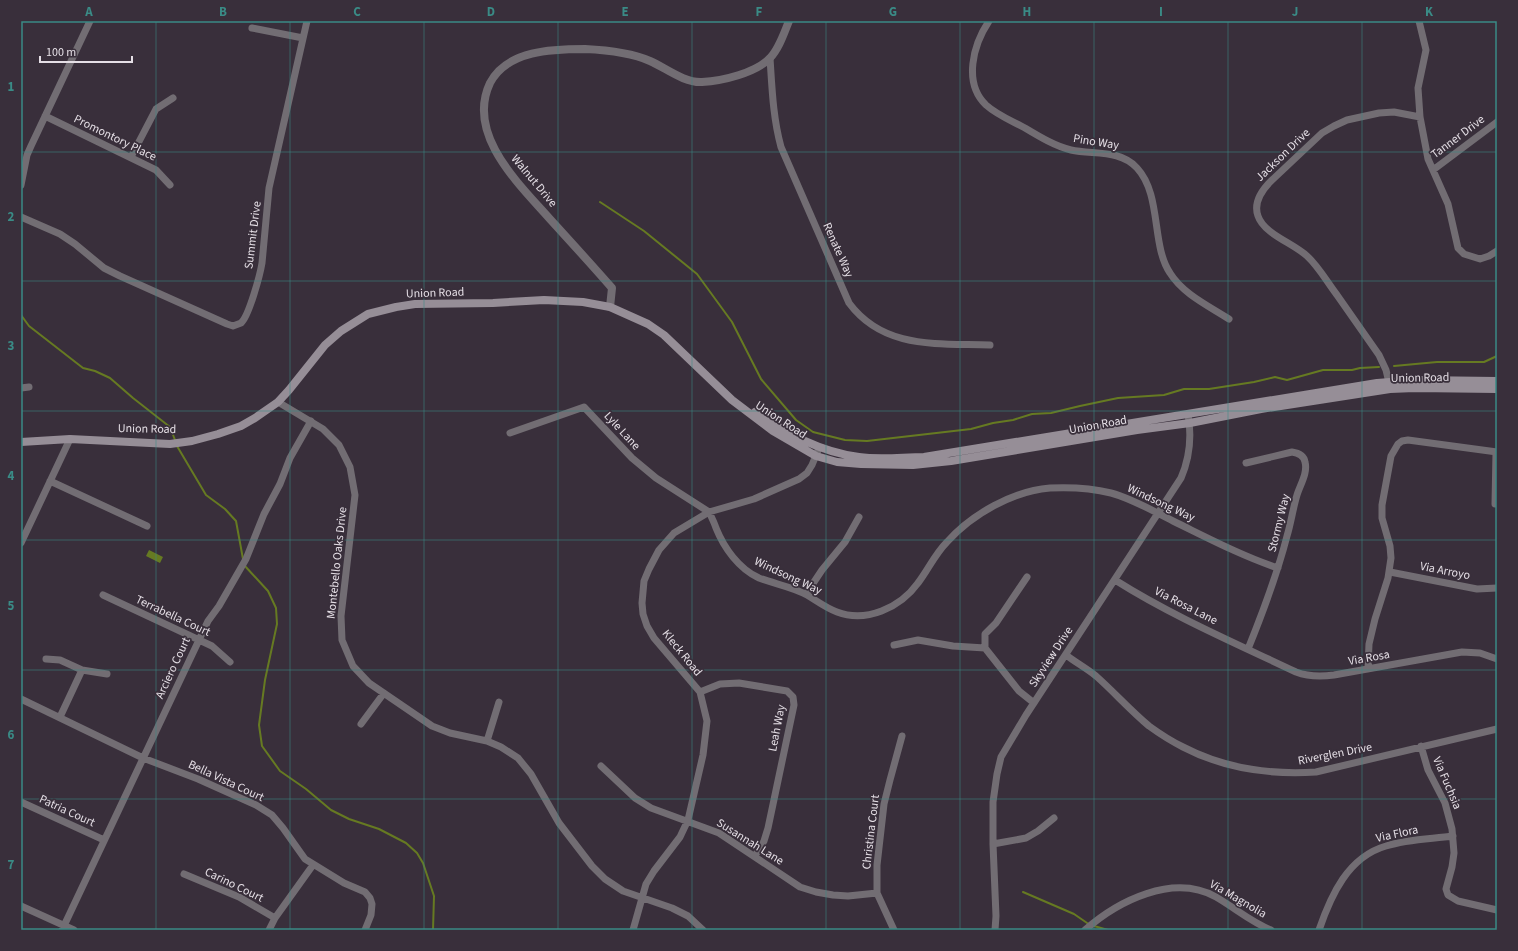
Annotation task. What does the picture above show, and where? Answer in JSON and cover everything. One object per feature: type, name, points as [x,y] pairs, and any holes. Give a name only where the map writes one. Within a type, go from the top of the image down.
[{"type":"main road","name":"Union Road","points":[[21,442],[70,439],[170,444],[192,441],[241,426],[278,402],[325,345],[341,331],[368,314],[415,304],[493,303],[544,300],[583,302],[610,307],[648,324],[664,335],[732,400],[773,431],[816,456],[837,462],[861,464],[932,464],[1190,423],[1416,380],[1497,381]]},
{"type":"main road","name":"Union Road","points":[[723,391],[770,422],[819,448],[839,454],[861,457],[924,457],[1188,414],[1389,385],[1414,388],[1474,390],[1497,389]]},
{"type":"street","points":[[21,185],[27,155],[90,21]]},
{"type":"street","name":"Summit Drive","points":[[21,217],[60,234],[75,244],[104,268],[120,276],[227,324],[233,326],[241,324],[248,312],[260,275],[269,188],[307,21]]},
{"type":"street","name":"Walnut Drive","points":[[610,307],[612,288],[512,176],[498,155],[486,125],[483,109],[487,90],[493,78],[505,65],[521,56],[550,51],[585,49],[633,54],[692,82],[729,78],[757,67],[770,58],[777,48],[789,21]]},
{"type":"street","name":"Pino Way","points":[[989,21],[980,37],[974,55],[972,70],[974,83],[978,94],[985,104],[995,112],[1060,147],[1082,152],[1120,156],[1136,166],[1147,183],[1154,209],[1164,262],[1169,273],[1186,290],[1229,319]]},
{"type":"street","points":[[1419,21],[1426,50],[1418,88],[1420,117],[1428,159],[1448,204],[1458,248],[1464,254],[1480,259],[1497,252]]},
{"type":"street","points":[[252,28],[303,38]]},
{"type":"street","name":"Renate Way","points":[[770,58],[773,104],[781,147],[849,303],[868,323],[887,334],[914,342],[990,346]]},
{"type":"street","points":[[131,158],[156,109],[173,98]]},
{"type":"street","name":"Jackson Drive","points":[[1389,385],[1384,363],[1320,272],[1306,256],[1266,228],[1256,210],[1257,202],[1264,188],[1322,133],[1334,126],[1347,120],[1379,113],[1394,112],[1420,117]]},
{"type":"street","name":"Promontory Place","points":[[45,116],[156,170],[170,185]]},
{"type":"street","name":"Tanner Drive","points":[[1433,170],[1497,122]]},
{"type":"street","points":[[21,388],[29,387]]},
{"type":"street","name":"Montebello Oaks Drive","points":[[278,402],[324,429],[339,445],[350,467],[355,495],[341,616],[342,640],[353,666],[369,683],[432,726],[450,733],[487,741],[518,758],[531,774],[559,824],[592,866],[605,879],[623,891],[678,910],[688,916],[704,930]]},
{"type":"street","name":"Lyle Lane","points":[[510,433],[584,407],[632,458],[656,478],[709,512]]},
{"type":"street","name":"Skyview Drive","points":[[995,930],[996,916],[993,802],[1001,757],[1014,733],[1181,478],[1190,453],[1190,423],[1188,414]]},
{"type":"street","name":"Arciero Court","points":[[63,928],[198,640],[246,559],[264,514],[280,484],[290,458],[311,421]]},
{"type":"street","points":[[21,543],[70,439]]},
{"type":"street","points":[[1368,668],[1369,644],[1375,619],[1390,572],[1390,546],[1382,518],[1382,506],[1391,456],[1395,447],[1402,441],[1408,440],[1496,452],[1495,504]]},
{"type":"street","name":"Kleck Road","points":[[633,930],[646,884],[654,870],[680,837],[688,820],[703,755],[707,721],[700,692],[654,638],[643,614],[642,603],[646,577],[652,560],[674,533],[709,512],[754,499],[799,479],[808,473],[819,448]]},
{"type":"street","name":"Stormy Way","points":[[1246,464],[1292,452],[1302,456],[1305,462],[1306,470],[1297,494],[1269,598],[1248,649]]},
{"type":"street","points":[[50,481],[147,526]]},
{"type":"street","name":"Windsong Way","points":[[709,512],[724,544],[736,561],[745,569],[758,577],[806,594],[837,612],[851,615],[872,614],[889,608],[908,594],[918,584],[934,557],[947,542],[958,530],[976,516],[995,505],[1025,493],[1048,488],[1092,489],[1127,498],[1236,552],[1278,568]]},
{"type":"street","points":[[806,594],[822,570],[845,542],[858,517]]},
{"type":"street","name":"Via Arroyo","points":[[1390,572],[1477,589],[1497,588]]},
{"type":"street","points":[[1027,577],[996,623],[985,634],[985,648],[1019,691],[1034,703]]},
{"type":"street","name":"Via Rosa Lane","points":[[1115,580],[1133,592],[1248,649]]},
{"type":"street","name":"Terrabella Court","points":[[103,595],[212,646],[230,662]]},
{"type":"street","points":[[894,645],[918,640],[953,646],[985,648]]},
{"type":"street","name":"Via Rosa","points":[[1248,649],[1296,672],[1318,677],[1462,652],[1480,653],[1497,659]]},
{"type":"street","name":"Riverglen Drive","points":[[1066,655],[1095,676],[1126,706],[1165,737],[1200,755],[1232,766],[1275,773],[1316,772],[1497,729]]},
{"type":"street","points":[[46,660],[60,660],[82,670],[107,674]]},
{"type":"street","points":[[60,717],[82,670]]},
{"type":"street","name":"Leah Way","points":[[700,692],[720,684],[739,683],[787,691],[793,697],[794,705],[768,828],[764,841],[755,856]]},
{"type":"street","points":[[361,724],[384,693]]},
{"type":"street","name":"Bella Vista Court","points":[[21,699],[143,758],[198,779],[256,805],[272,815],[305,859],[344,883],[365,892],[370,898],[372,904],[371,915],[366,930]]},
{"type":"street","points":[[487,741],[499,702]]},
{"type":"street","name":"Christina Court","points":[[894,930],[877,893],[879,841],[884,804],[902,736]]},
{"type":"street","name":"Via Fuchsia","points":[[1421,746],[1428,770],[1445,803],[1453,836],[1454,853],[1446,889],[1448,895],[1458,902],[1497,910]]},
{"type":"street","name":"Susannah Lane","points":[[601,766],[635,798],[652,808],[688,820],[719,833],[800,887],[816,892],[848,896],[877,893]]},
{"type":"street","name":"Patria Court","points":[[21,802],[104,840]]},
{"type":"street","points":[[993,844],[1026,838],[1038,831],[1054,818]]},
{"type":"street","name":"Via Flora","points":[[1319,930],[1336,889],[1352,866],[1362,858],[1373,851],[1386,846],[1453,836]]},
{"type":"street","points":[[269,930],[275,918],[313,865]]},
{"type":"street","name":"Carino Court","points":[[184,874],[239,897],[275,918]]},
{"type":"street","name":"Via Magnolia","points":[[1085,930],[1100,917],[1140,897],[1160,890],[1189,887],[1201,890],[1216,897],[1252,921],[1271,930]]},
{"type":"street","points":[[21,906],[63,928],[74,930]]},
{"type":"shaded area","points":[[149,550],[163,557],[160,563],[146,556]]},
{"type":"waterway","points":[[600,202],[644,231],[697,274],[732,322],[761,379],[796,420],[813,432],[845,440],[867,441],[971,429],[993,423],[1013,420],[1032,414],[1051,413],[1118,398],[1164,395],[1184,389],[1209,389],[1275,377],[1287,380],[1323,370],[1352,370],[1379,367]]},
{"type":"waterway","points":[[21,315],[29,326],[83,368],[95,371],[110,378],[170,427],[175,440]]},
{"type":"waterway","points":[[1394,366],[1437,362],[1484,362],[1497,356]]},
{"type":"waterway","points":[[177,446],[206,495],[225,509],[236,521],[243,559]]},
{"type":"waterway","points":[[244,565],[268,591],[276,608],[277,624],[265,680],[259,725],[262,746],[280,771],[306,789],[331,810],[349,819],[379,829],[406,843],[417,853],[423,863],[434,896],[433,930]]},
{"type":"waterway","points":[[1023,892],[1074,914],[1090,925]]},
{"type":"waterway","points":[[1094,926],[1108,930]]}]
